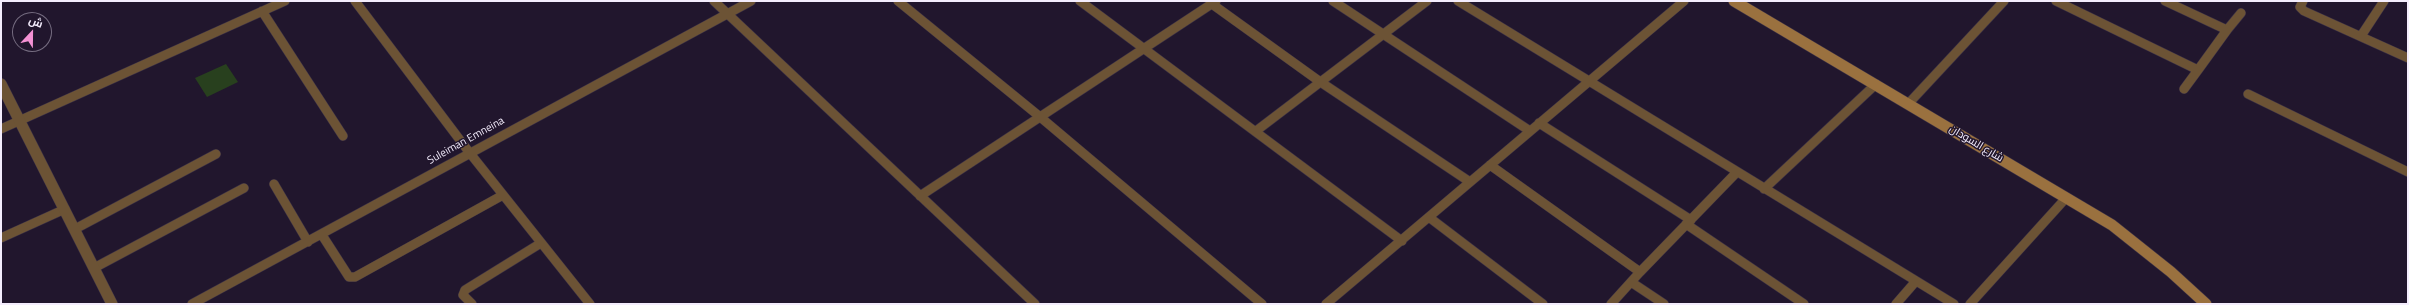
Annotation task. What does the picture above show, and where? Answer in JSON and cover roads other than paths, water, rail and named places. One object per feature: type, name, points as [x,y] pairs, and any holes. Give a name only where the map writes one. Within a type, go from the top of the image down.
[{"type":"main road","name":"شارع السودان","points":[[1734,1],[1909,103],[2128,237],[2206,304]]},
{"type":"street","points":[[1,130],[286,1]]},
{"type":"street","points":[[355,1],[469,152],[590,304]]},
{"type":"street","points":[[714,1],[1035,304]]},
{"type":"street","name":"Suleiman Emneina","points":[[192,304],[322,235],[469,152],[751,1]]},
{"type":"street","points":[[898,1],[1039,116],[1262,304]]},
{"type":"street","points":[[1080,1],[1402,241]]},
{"type":"street","points":[[1333,1],[1530,131]]},
{"type":"street","points":[[1256,131],[1319,81],[1427,1]]},
{"type":"street","points":[[1458,1],[1588,82],[1954,304]]},
{"type":"street","points":[[1326,304],[1430,218],[1539,123],[1684,1]]},
{"type":"street","points":[[1909,103],[2004,1]]},
{"type":"street","points":[[2056,1],[2198,70]]},
{"type":"street","points":[[2165,1],[2227,30]]},
{"type":"street","points":[[2302,1],[2300,7],[2304,11],[2408,58]]},
{"type":"street","points":[[2361,36],[2384,1]]},
{"type":"street","points":[[920,196],[1039,116],[1214,3],[1319,81],[1470,182]]},
{"type":"street","points":[[262,11],[343,136]]},
{"type":"street","points":[[2184,89],[2240,13]]},
{"type":"street","points":[[1,84],[112,304]]},
{"type":"street","points":[[1764,189],[1876,84]]},
{"type":"street","points":[[2248,94],[2408,172]]},
{"type":"street","points":[[1539,123],[1688,222],[1804,304]]},
{"type":"street","points":[[75,229],[216,154]]},
{"type":"street","points":[[1490,165],[1640,272]]},
{"type":"street","points":[[1611,304],[1737,172]]},
{"type":"street","points":[[274,184],[308,242]]},
{"type":"street","points":[[94,268],[244,188]]},
{"type":"street","points":[[322,235],[349,277],[355,277],[503,195]]},
{"type":"street","points":[[1970,304],[2066,198]]},
{"type":"street","points":[[1,238],[65,209]]},
{"type":"street","points":[[1430,218],[1543,304]]},
{"type":"street","points":[[472,304],[463,295],[465,290],[542,243]]},
{"type":"street","points":[[1896,304],[1916,281]]},
{"type":"street","points":[[1631,282],[1664,304]]}]
